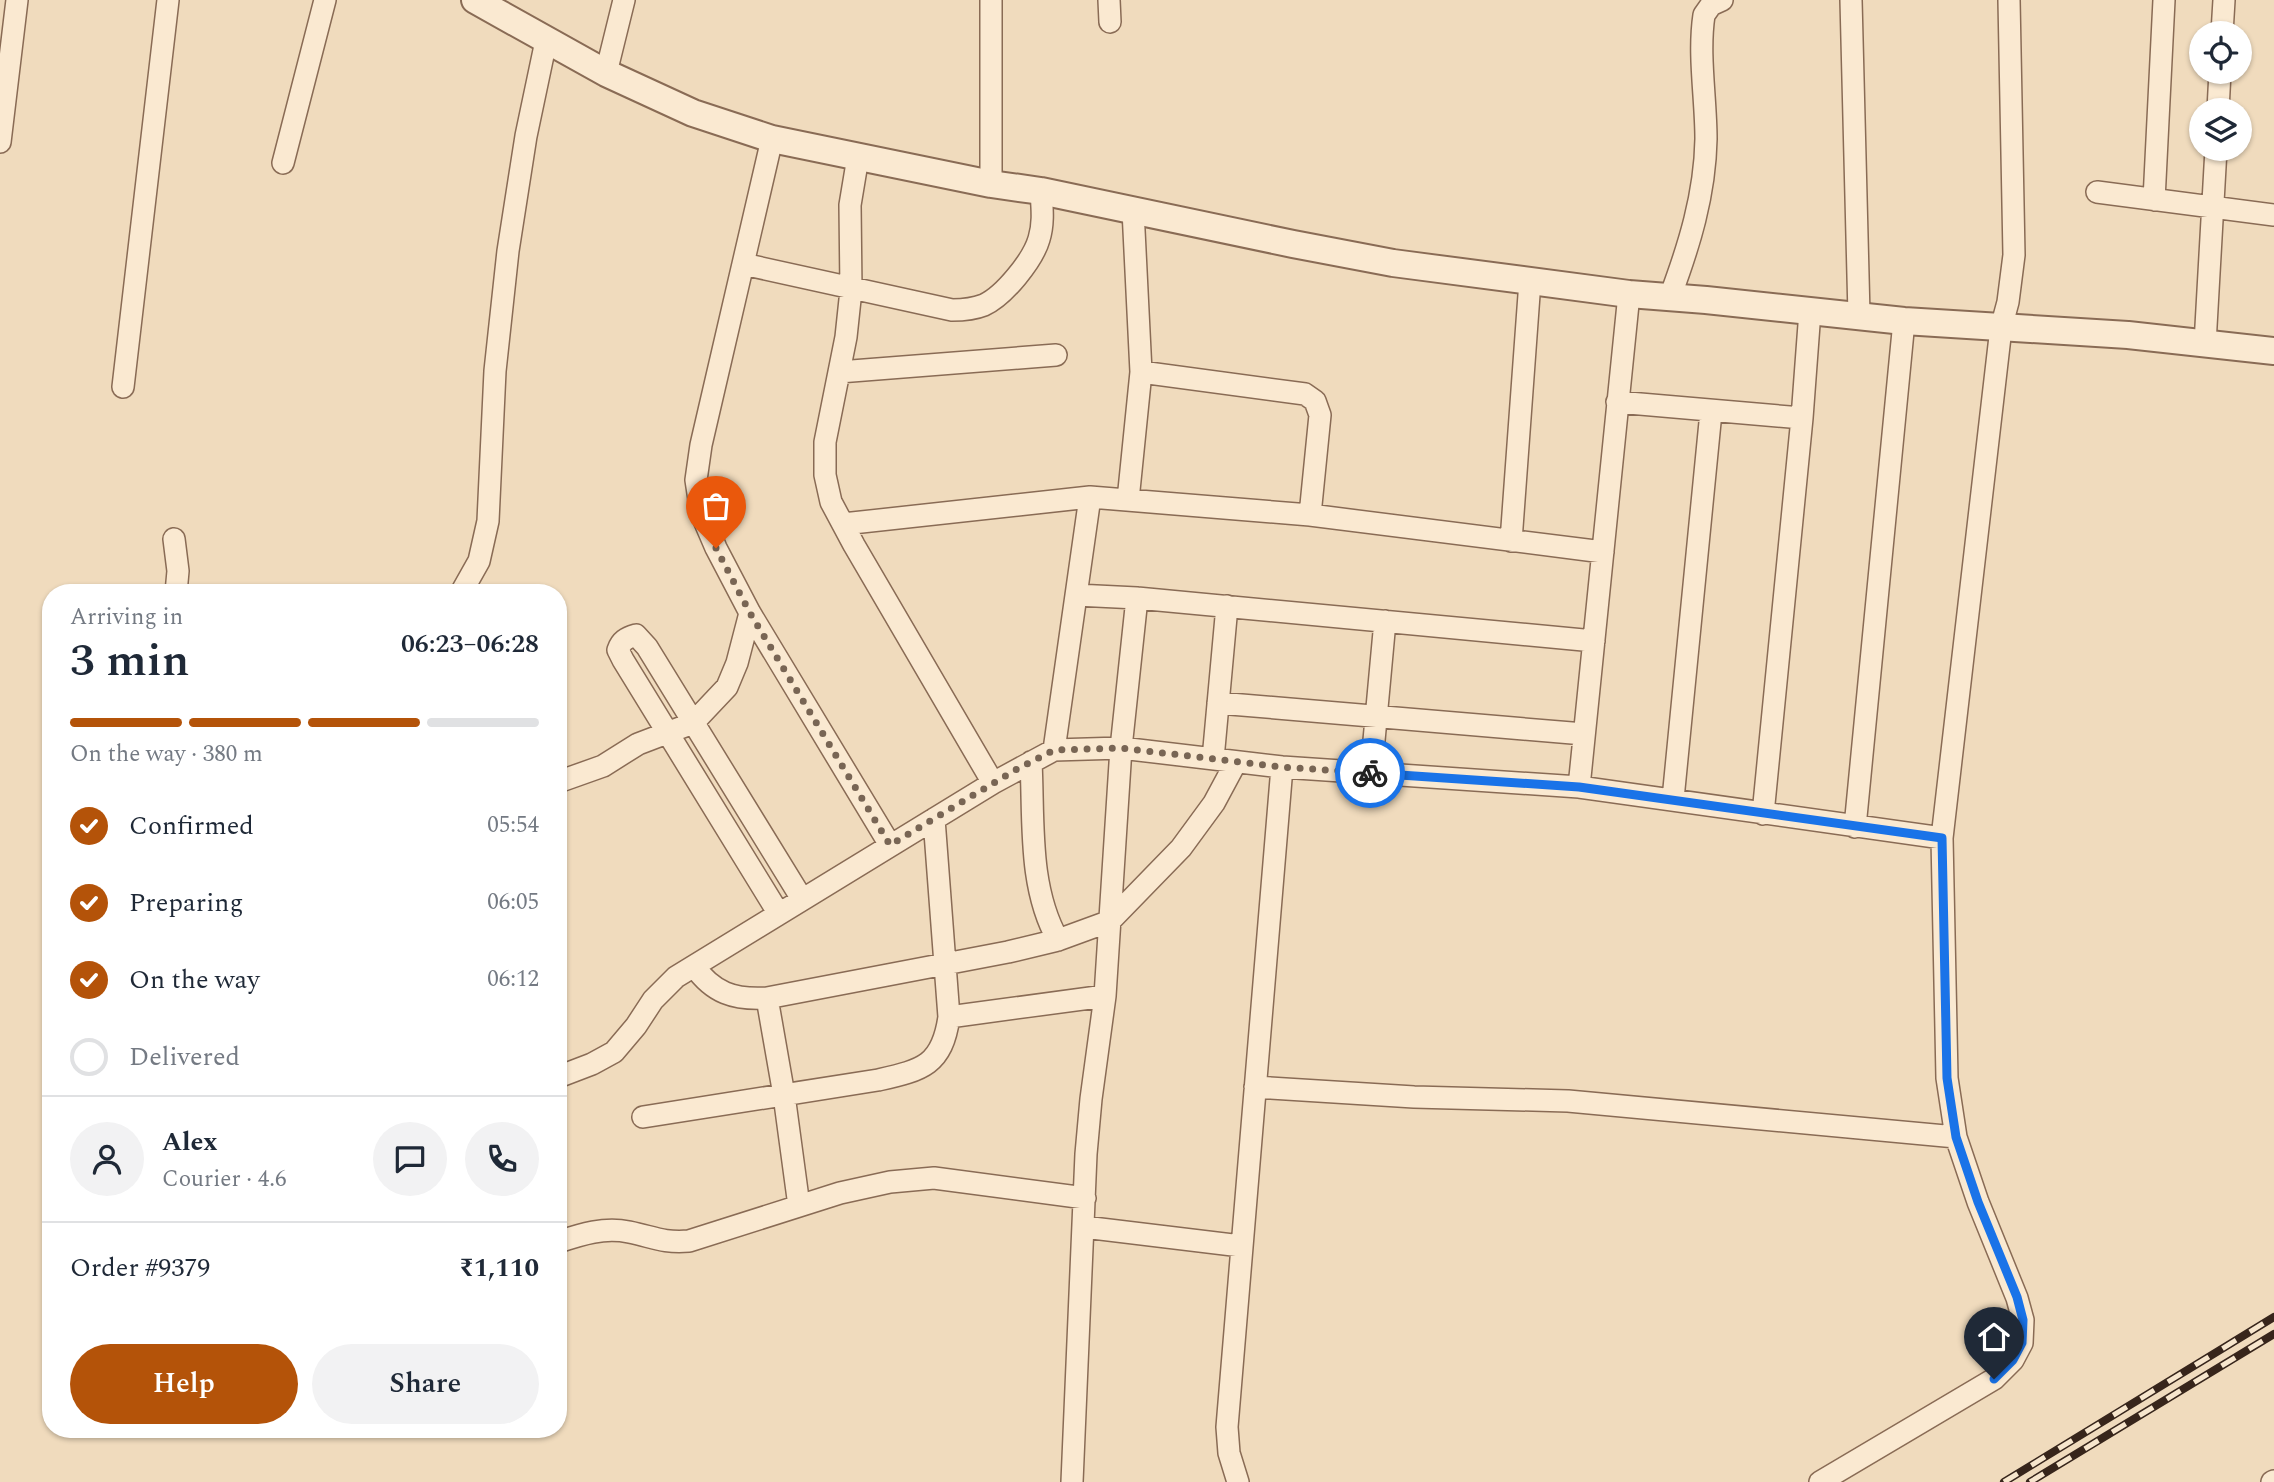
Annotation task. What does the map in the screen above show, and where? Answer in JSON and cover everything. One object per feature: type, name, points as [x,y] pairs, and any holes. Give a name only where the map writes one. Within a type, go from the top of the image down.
[{"type":"street","points":[[0,142],[17,0]]},
{"type":"street","points":[[123,387],[168,0]]},
{"type":"street","points":[[283,163],[325,0]]},
{"type":"street","points":[[475,0],[606,73],[693,113],[772,139],[1393,263],[1629,295],[1904,321],[2128,335],[2274,351]]},
{"type":"street","points":[[606,73],[624,0]]},
{"type":"street","points":[[991,0],[991,184]]},
{"type":"street","points":[[1109,0],[1110,22]]},
{"type":"street","points":[[1670,297],[1691,241],[1703,181],[1706,140],[1704,15],[1711,5],[1722,0]]},
{"type":"street","points":[[1851,0],[1859,315]]},
{"type":"street","points":[[1820,1482],[1994,1379],[2013,1360],[2022,1343],[2023,1320],[2017,1297],[1978,1202],[1956,1137],[1947,1078],[1942,838],[2000,328],[2008,302],[2014,255],[2009,0]]},
{"type":"street","points":[[2154,200],[2164,0]]},
{"type":"street","points":[[2223,21],[2224,0]]},
{"type":"street","points":[[466,584],[479,561],[488,521],[495,371],[509,251],[526,136],[546,41]]},
{"type":"street","points":[[772,139],[701,445],[696,480],[701,513],[750,613],[890,845]]},
{"type":"street","points":[[858,157],[850,205],[851,290],[825,442],[825,475],[831,502],[993,783]]},
{"type":"street","points":[[2205,344],[2216,161]]},
{"type":"street","points":[[743,264],[851,290],[952,310],[971,309],[986,304],[1000,293],[1031,257],[1042,222],[1041,191]]},
{"type":"street","points":[[2097,192],[2274,215]]},
{"type":"street","points":[[1128,500],[1141,372],[1133,210]]},
{"type":"street","points":[[1511,541],[1530,281]]},
{"type":"street","points":[[1579,787],[1629,295]]},
{"type":"street","points":[[1763,814],[1810,312]]},
{"type":"street","points":[[1855,827],[1904,321]]},
{"type":"street","points":[[839,372],[1056,355]]},
{"type":"street","points":[[1141,372],[1305,394],[1315,401],[1320,415],[1310,515]]},
{"type":"street","points":[[1617,402],[1802,418]]},
{"type":"street","points":[[1673,799],[1711,412]]},
{"type":"street","points":[[843,524],[1090,497],[1310,515],[1603,552]]},
{"type":"street","points":[[1054,750],[1090,497]]},
{"type":"street","points":[[174,540],[177,584]]},
{"type":"street","points":[[1076,595],[1138,598],[1594,641]]},
{"type":"street","points":[[1072,1482],[1091,1099],[1105,996],[1121,748],[1138,598]]},
{"type":"street","points":[[1213,759],[1227,606]]},
{"type":"street","points":[[567,779],[603,766],[638,744],[667,731],[693,723],[727,687],[737,663],[750,613]]},
{"type":"street","points":[[1371,773],[1385,621]]},
{"type":"street","points":[[779,914],[618,650],[628,637],[636,635],[641,639],[802,899]]},
{"type":"street","points":[[1218,703],[1584,734]]},
{"type":"street","points":[[567,1074],[614,1052],[636,1027],[653,1000],[676,977],[934,818],[1054,750],[1121,748],[1282,767],[1579,787],[1942,838]]},
{"type":"street","points":[[1031,762],[1039,894],[1047,920],[1058,940]]},
{"type":"street","points":[[694,966],[704,980],[720,993],[746,999],[767,998],[1058,940],[1110,921],[1181,848],[1214,803],[1236,762]]},
{"type":"street","points":[[1238,1482],[1229,1454],[1227,1427],[1282,767]]},
{"type":"street","points":[[643,1117],[878,1080],[912,1072],[935,1058],[946,1039],[948,1017],[934,818]]},
{"type":"street","points":[[948,1017],[1105,996]]},
{"type":"street","points":[[767,998],[799,1206]]},
{"type":"street","points":[[1255,1087],[1414,1097],[1568,1101],[1956,1137]]},
{"type":"street","points":[[567,1239],[589,1232],[608,1230],[629,1232],[666,1243],[689,1241],[799,1206],[890,1182],[934,1178],[1085,1198]]},
{"type":"street","points":[[1084,1227],[1241,1246]]},
{"type":"railway","points":[[2004,1482],[2274,1317]]},
{"type":"railway","points":[[2030,1482],[2274,1334]]},
{"type":"way so far","points":[[716,548],[750,613],[890,845],[1017,769],[1054,750],[1084,747],[1121,748],[1282,767],[1370,773]]},
{"type":"route","points":[[1370,773],[1579,787],[1942,838],[1947,1078],[1956,1137],[1978,1202],[2017,1297],[2023,1320],[2022,1343],[2013,1360],[1994,1379]]}]
